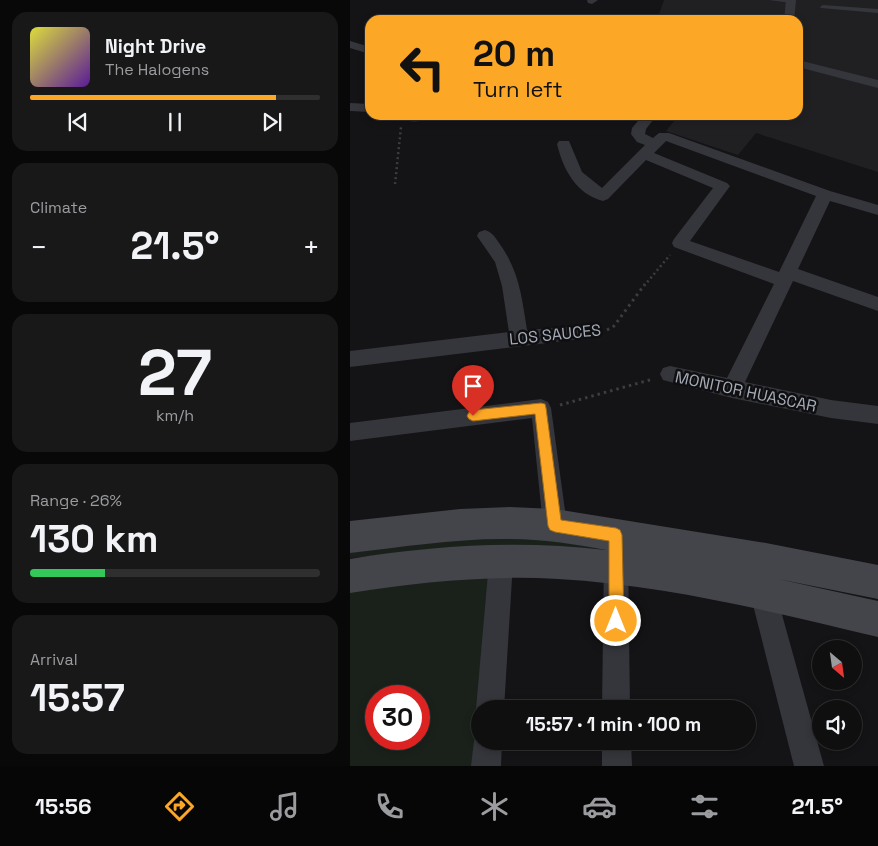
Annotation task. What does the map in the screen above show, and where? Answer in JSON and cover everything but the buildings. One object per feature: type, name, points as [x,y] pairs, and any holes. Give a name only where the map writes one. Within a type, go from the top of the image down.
[{"type":"main road","points":[[350,537],[460,525],[510,523],[555,526],[766,560],[878,582]]},
{"type":"main road","points":[[350,576],[404,568],[501,562],[583,564],[763,593],[878,619]]},
{"type":"street","points":[[790,15],[791,1]]},
{"type":"street","points":[[350,44],[365,49]]},
{"type":"street","points":[[803,65],[878,84]]},
{"type":"street","points":[[350,107],[365,108]]},
{"type":"street","points":[[646,120],[638,134],[650,149],[718,184]]},
{"type":"street","points":[[564,144],[568,164],[573,174],[583,184],[604,196],[664,136],[826,194],[878,210]]},
{"type":"street","points":[[731,160],[680,243],[878,304]]},
{"type":"street","points":[[732,388],[826,194]]},
{"type":"street","points":[[485,236],[502,261],[511,286],[519,337]]},
{"type":"street","name":"LOS SAUCES","points":[[350,359],[560,332],[590,332]]},
{"type":"street","name":"MONITOR HUASCAR","points":[[670,374],[831,409],[878,415]]},
{"type":"street","points":[[350,432],[541,408],[555,526]]},
{"type":"street","points":[[616,535],[616,700]]},
{"type":"street","points":[[491,700],[501,562]]},
{"type":"street","points":[[763,593],[809,766]]},
{"type":"street","points":[[486,766],[487,750]]},
{"type":"street","points":[[616,750],[616,766]]},
{"type":"lane","points":[[772,0],[791,1]]},
{"type":"lane","points":[[823,7],[878,11]]},
{"type":"path","points":[[395,184],[402,126],[406,120]]},
{"type":"path","name":"LOS SAUCES","points":[[590,332],[604,331],[614,326],[647,282],[680,243]]},
{"type":"path","name":"MONITOR HUASCAR","points":[[541,408],[569,403],[670,374]]},
{"type":"shaded area","points":[[664,0],[878,0],[878,172],[756,133],[738,155],[666,131],[675,120],[803,120],[803,15],[659,15]]},
{"type":"shaded area","points":[[533,530],[606,548],[602,552],[495,547],[350,558],[350,548]]},
{"type":"shaded area","points":[[491,576],[481,700],[471,700],[471,750],[479,750],[478,766],[350,766],[350,586]]},
{"type":"route","points":[[473,416],[541,408],[555,526],[616,535],[616,621]]}]
